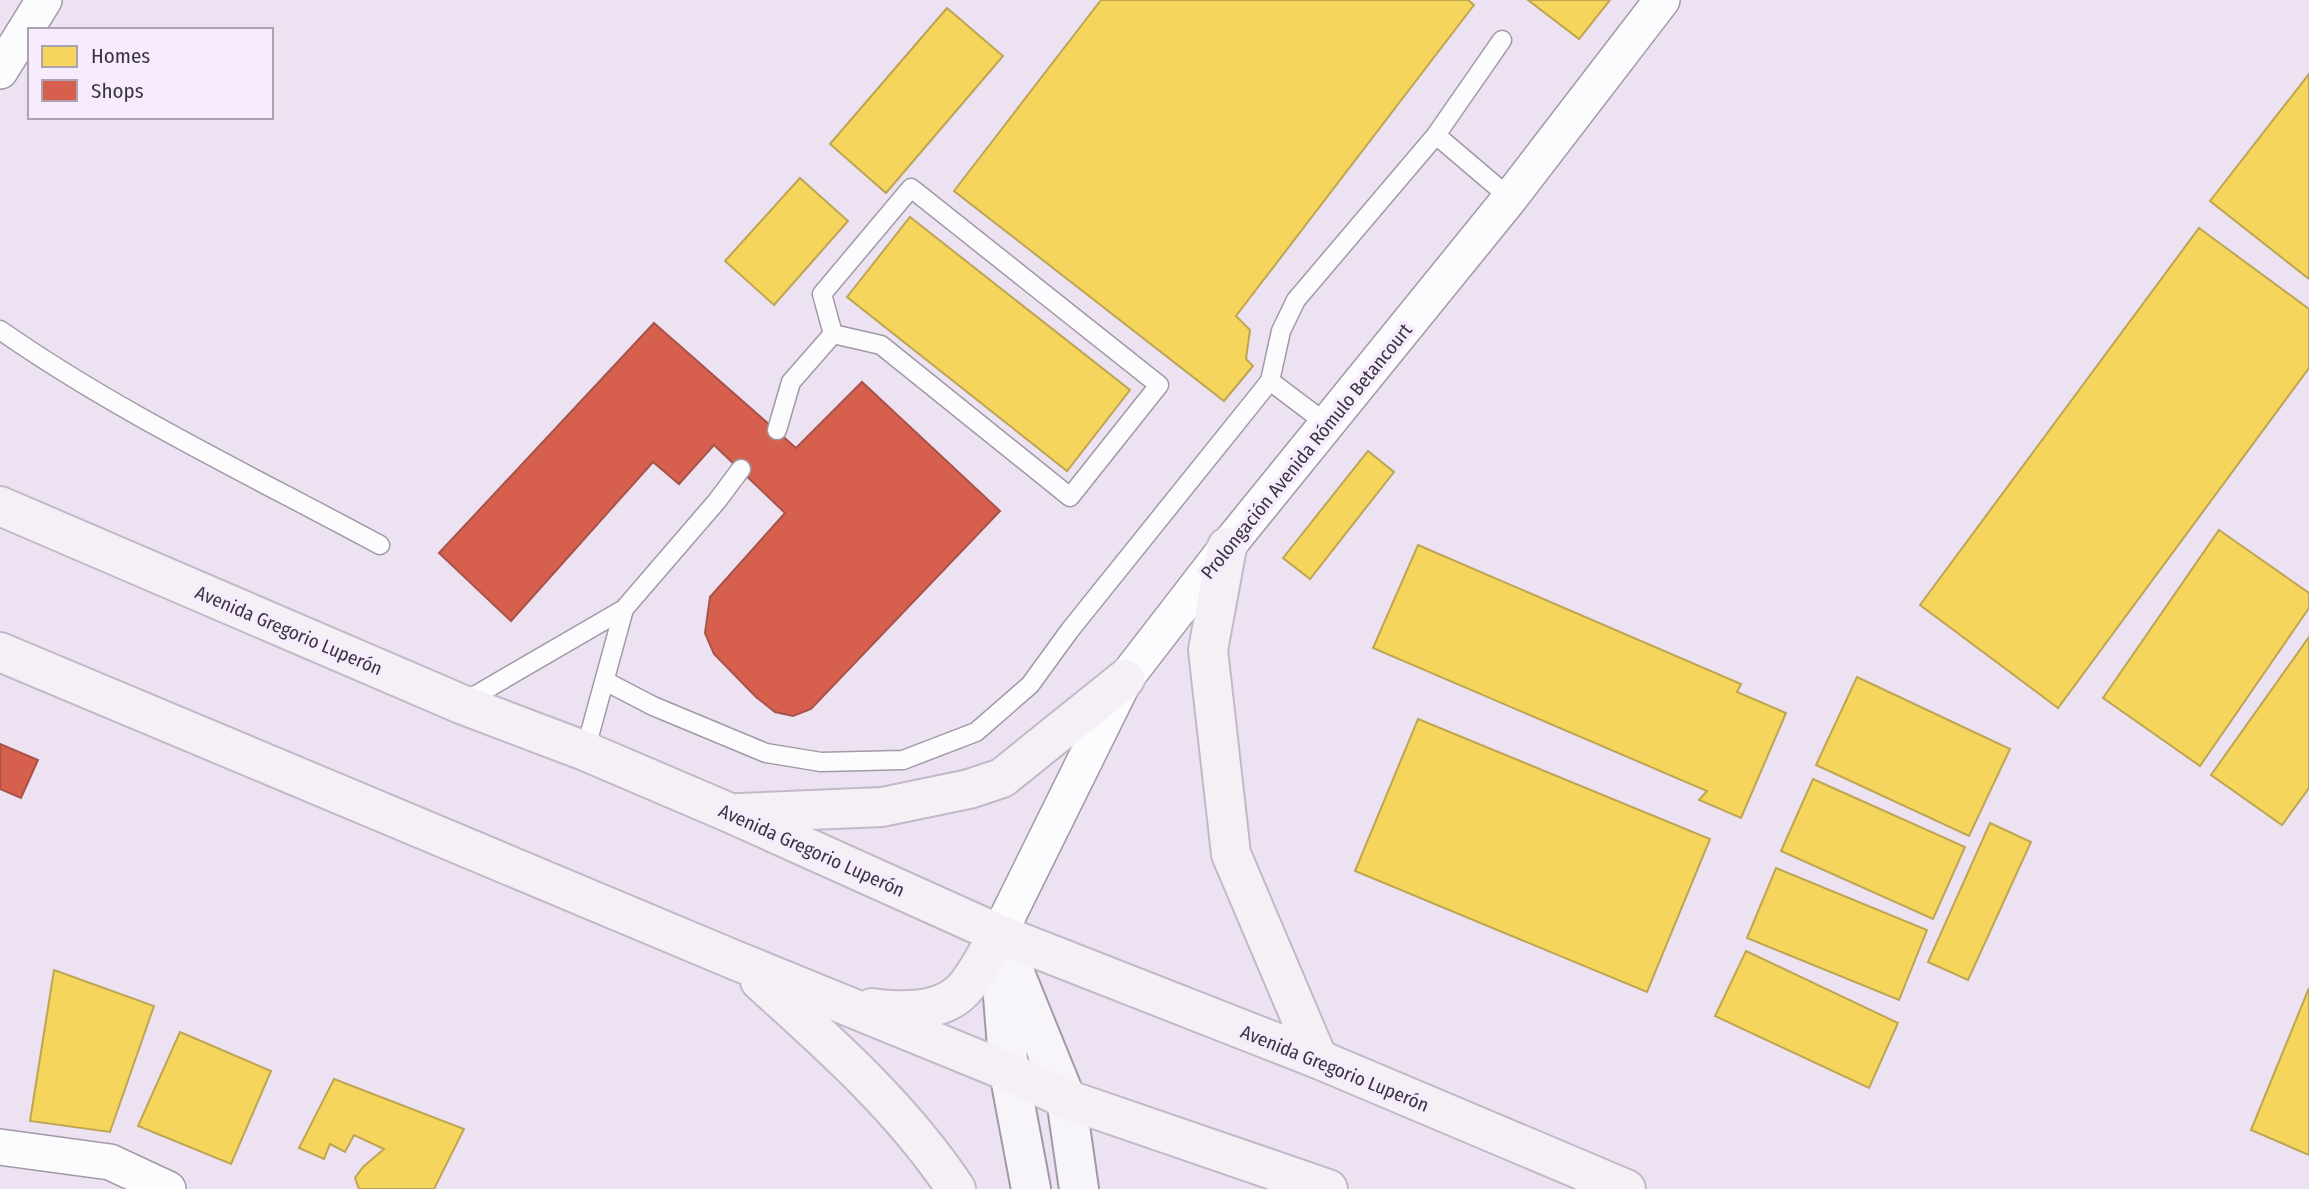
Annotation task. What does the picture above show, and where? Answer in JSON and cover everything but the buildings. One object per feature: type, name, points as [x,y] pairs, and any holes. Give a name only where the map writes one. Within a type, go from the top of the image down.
[{"type":"main road","name":"Avenida Gregorio Luperón","points":[[0,506],[461,704],[585,751],[730,813],[999,934],[1318,1059],[1626,1189]]},
{"type":"main road","points":[[1227,547],[1208,650],[1231,854],[1318,1059]]},
{"type":"main road","points":[[0,652],[1066,1098],[1328,1189]]},
{"type":"main road","points":[[0,663],[38,670]]},
{"type":"main road","points":[[730,813],[882,807],[969,789],[1002,778],[1125,679]]},
{"type":"main road","points":[[839,1003],[896,1011],[928,1008],[953,998],[963,990],[999,934]]},
{"type":"main road","points":[[999,934],[1009,1072],[1031,1189]]},
{"type":"main road","points":[[999,934],[1066,1098],[1079,1189]]},
{"type":"main road","points":[[737,961],[845,1058],[935,1158],[956,1189]]},
{"type":"street","points":[[0,71],[44,0]]},
{"type":"street","name":"Prolongación Avenida Rómulo Betancourt","points":[[999,934],[1125,679],[1227,547],[1510,198],[1662,0]]},
{"type":"street","points":[[0,1147],[110,1162],[168,1189]]},
{"type":"lane","points":[[605,681],[653,706],[766,753],[821,762],[903,760],[976,732],[1030,685],[1070,630],[1270,381],[1281,331],[1296,300],[1436,135],[1502,40]]},
{"type":"lane","points":[[1436,135],[1510,198]]},
{"type":"lane","points":[[911,188],[1159,385],[1070,497],[881,345],[833,334],[822,294],[911,188]]},
{"type":"lane","points":[[0,330],[38,356],[141,417],[380,545]]},
{"type":"lane","points":[[777,430],[791,382],[833,334]]},
{"type":"lane","points":[[1270,381],[1327,424]]},
{"type":"lane","points":[[461,704],[624,609],[717,502],[741,469]]},
{"type":"lane","points":[[585,751],[624,609]]}]
